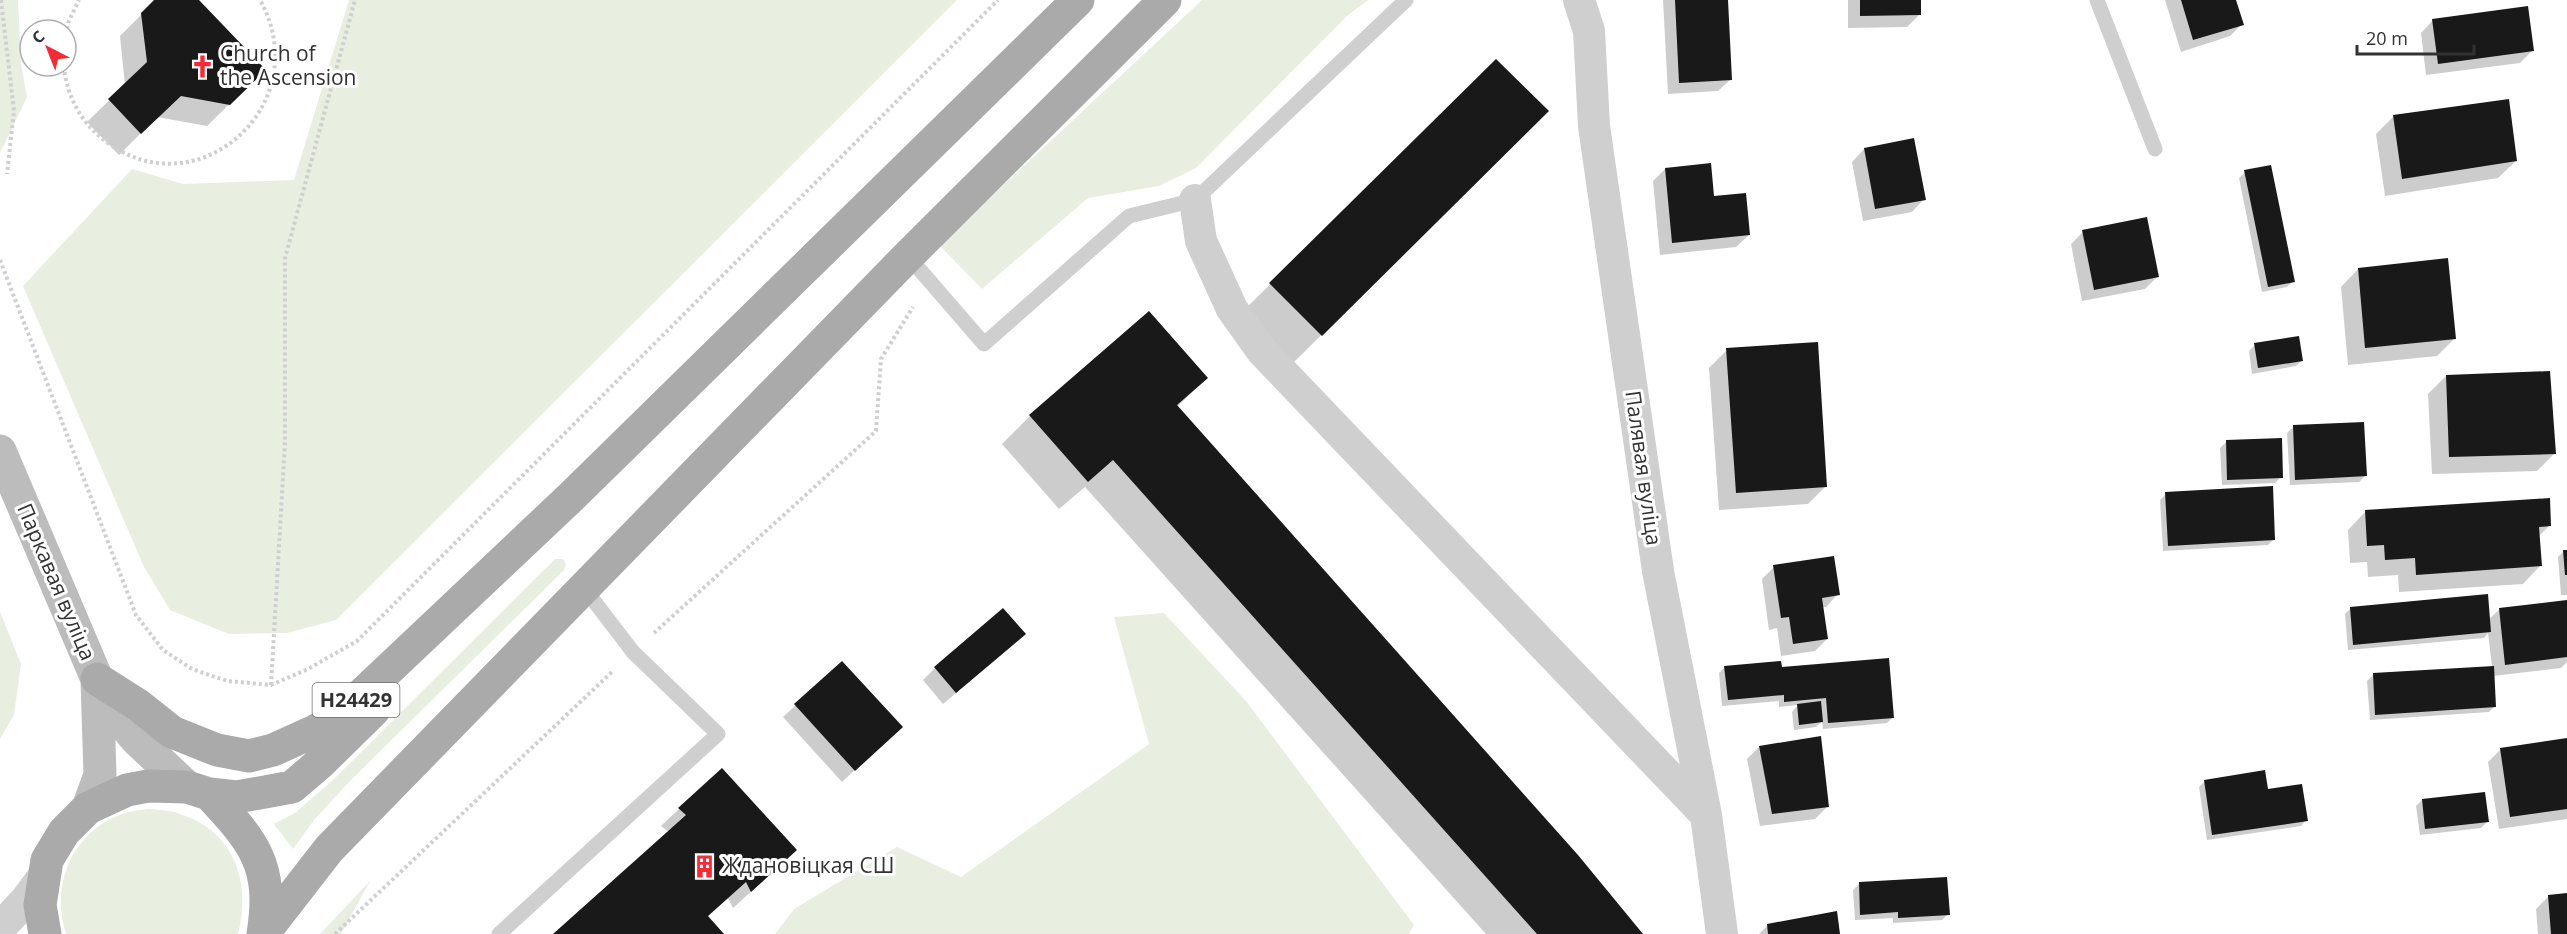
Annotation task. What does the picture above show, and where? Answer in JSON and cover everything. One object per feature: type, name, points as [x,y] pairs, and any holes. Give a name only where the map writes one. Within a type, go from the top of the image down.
[{"type":"main road","points":[[45,934],[39,905],[47,861],[64,832],[88,808],[128,790],[148,786],[198,790],[237,797],[292,787],[321,763],[428,657],[571,497],[1078,0]]},
{"type":"main road","points":[[263,934],[329,849],[908,256],[1165,0]]},
{"type":"main road","name":"Н24429","points":[[97,679],[138,705],[172,732],[217,750],[249,756],[273,750],[338,717],[571,497]]},
{"type":"main road","points":[[198,790],[253,846],[264,874],[268,905],[263,934]]},
{"type":"street","name":"Палявая вуліца","points":[[1579,0],[1589,31],[1594,126],[1658,571],[1706,815],[1722,934]]},
{"type":"street","points":[[1195,200],[1201,241],[1232,309],[1263,351],[1706,815]]},
{"type":"street","name":"Паркавая вуліца","points":[[0,451],[97,679],[122,722],[136,739],[198,790]]},
{"type":"street","name":"Паркавая вуліца","points":[[88,808],[100,775],[97,679]]},
{"type":"street","points":[[0,928],[26,900],[43,877]]},
{"type":"lane","points":[[908,256],[984,344],[1129,216],[1195,200],[1406,0]]},
{"type":"lane","points":[[2097,0],[2156,149]]},
{"type":"lane","points":[[499,934],[718,734],[633,652],[584,588]]},
{"type":"path","points":[[2,0],[14,111],[7,174]]},
{"type":"path","points":[[71,18],[80,0]]},
{"type":"path","points":[[65,78],[74,103],[88,126],[108,144],[132,156],[158,163],[184,163],[209,156],[233,143],[252,125],[266,102],[275,78],[277,51],[274,34],[261,0]]},
{"type":"path","points":[[272,685],[285,442],[285,258],[355,0]]},
{"type":"path","points":[[0,260],[136,615],[163,651],[192,669],[227,681],[272,685],[308,669],[357,640],[998,0]]},
{"type":"path","points":[[335,934],[633,652],[876,430],[881,359],[914,306],[933,286]]},
{"type":"green space","points":[[0,0],[18,0],[18,78],[24,78],[27,97],[0,153]]},
{"type":"green space","points":[[349,0],[957,0],[336,620],[287,633],[229,634],[170,610],[144,567],[23,286],[132,169],[183,184],[294,180]]},
{"type":"green space","points":[[1202,0],[1368,0],[1348,15],[1196,168],[1159,186],[1088,198],[982,289],[939,245]]},
{"type":"green space","points":[[555,559],[563,559],[566,564],[564,570],[350,781],[314,820],[293,849],[274,824],[295,813],[333,780]]},
{"type":"green space","points":[[0,612],[21,664],[14,715],[0,739]]},
{"type":"green space","points":[[1164,613],[1246,701],[1414,925],[1409,934],[775,934],[794,909],[897,847],[961,877],[1149,744],[1114,617]]},
{"type":"green space","points":[[149,809],[174,812],[196,821],[212,831],[225,844],[240,877],[242,914],[238,934],[66,934],[61,897],[69,862],[78,847],[90,833],[105,822],[125,813]]},
{"type":"green space","points":[[370,881],[341,934],[320,934]]},
{"type":"building","name":"Church of the Ascension","points":[[154,0],[199,0],[266,70],[230,105],[181,96],[141,134],[108,99],[147,62],[141,13]]},
{"type":"building","points":[[1675,0],[1728,0],[1732,80],[1679,83]]},
{"type":"building","points":[[1860,0],[1921,0],[1921,15],[1860,16]]},
{"type":"building","points":[[2181,0],[2236,0],[2244,25],[2193,40]]},
{"type":"building","points":[[2528,6],[2534,51],[2438,64],[2432,19]]},
{"type":"building","points":[[1496,59],[1549,111],[1322,336],[1269,283]]},
{"type":"building","points":[[2509,99],[2517,161],[2402,179],[2393,115]]},
{"type":"building","points":[[1914,138],[1926,200],[1875,209],[1864,148]]},
{"type":"building","points":[[1711,163],[1714,196],[1746,193],[1750,235],[1672,243],[1665,168]]},
{"type":"building","points":[[2271,165],[2295,282],[2268,287],[2244,170]]},
{"type":"building","points":[[2147,217],[2159,277],[2094,290],[2082,230]]},
{"type":"building","points":[[2448,258],[2456,339],[2365,348],[2358,268]]},
{"type":"building","points":[[1149,311],[1208,378],[1177,405],[1578,855],[1643,934],[1537,934],[1113,460],[1088,482],[1029,415]]},
{"type":"building","points":[[2299,336],[2303,361],[2258,368],[2254,343]]},
{"type":"building","points":[[1818,342],[1827,487],[1736,493],[1726,348]]},
{"type":"building","points":[[2550,371],[2556,454],[2449,457],[2446,375]]},
{"type":"building","points":[[2364,422],[2367,476],[2295,480],[2293,425]]},
{"type":"building","points":[[2282,438],[2283,478],[2227,480],[2226,440]]},
{"type":"building","points":[[2273,486],[2275,540],[2168,546],[2165,492]]},
{"type":"building","points":[[2550,498],[2551,526],[2539,527],[2542,566],[2416,575],[2415,558],[2385,560],[2384,545],[2367,546],[2365,510]]},
{"type":"building","points":[[2563,550],[2567,550],[2567,575],[2565,575]]},
{"type":"building","points":[[1834,556],[1840,595],[1822,598],[1828,639],[1793,644],[1789,617],[1781,618],[1773,565]]},
{"type":"building","points":[[2488,594],[2491,632],[2353,645],[2350,607]]},
{"type":"building","points":[[2567,600],[2567,657],[2505,665],[2499,608]]},
{"type":"building","points":[[1003,608],[1026,634],[956,693],[934,667]]},
{"type":"building","points":[[1889,658],[1894,718],[1828,723],[1826,698],[1784,702],[1784,695],[1728,700],[1724,666],[1781,661],[1782,667]]},
{"type":"building","points":[[842,661],[903,727],[855,771],[794,704]]},
{"type":"building","points":[[2494,666],[2496,707],[2375,715],[2373,673]]},
{"type":"building","points":[[1821,701],[1823,722],[1799,725],[1797,704]]},
{"type":"building","points":[[1821,736],[1829,807],[1772,814],[1759,746]]},
{"type":"building","points":[[2567,738],[2567,809],[2510,817],[2500,748]]},
{"type":"building","name":"Ждановіцкая СШ","points":[[722,768],[797,850],[751,892],[746,882],[708,916],[724,934],[553,934],[686,815],[678,808]]},
{"type":"building","points":[[2265,770],[2268,789],[2302,784],[2308,821],[2212,835],[2204,780]]},
{"type":"building","points":[[2485,792],[2489,822],[2425,829],[2422,799]]},
{"type":"building","points":[[1947,877],[1950,915],[1898,918],[1898,912],[1860,915],[1859,882]]},
{"type":"building","points":[[2567,893],[2567,934],[2551,934],[2548,895]]},
{"type":"building","points":[[1837,911],[1840,934],[1768,934],[1767,924]]},
{"type":"place","name":"Church of the Ascension","points":[[202,66]]},
{"type":"place","name":"Ждановіцкая СШ","points":[[704,866]]}]
